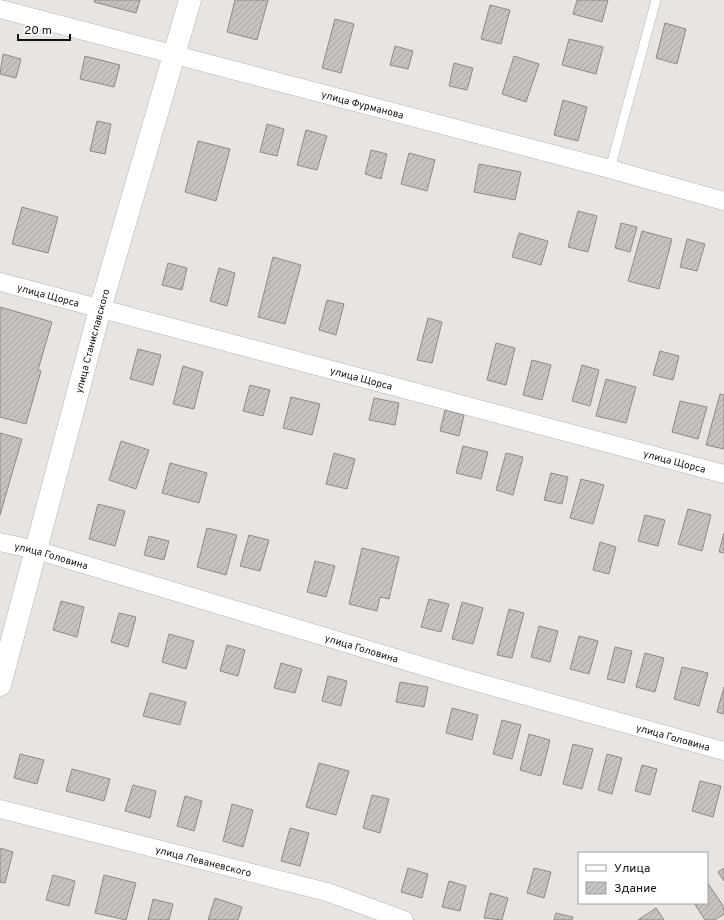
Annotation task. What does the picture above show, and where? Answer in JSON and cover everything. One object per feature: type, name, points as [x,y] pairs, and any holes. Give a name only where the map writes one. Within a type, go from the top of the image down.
[{"type":"street","name":"улица Станиславского","points":[[0,684],[100,309],[190,0]]},
{"type":"street","name":"улица Фурманова","points":[[0,9],[610,169],[724,201]]},
{"type":"street","name":"улица Щорса","points":[[0,282],[724,474]]},
{"type":"street","name":"улица Головина","points":[[0,542],[36,550],[462,678],[724,751]]},
{"type":"street","name":"улица Леваневского","points":[[0,809],[327,892],[404,920]]},
{"type":"lane","points":[[610,169],[656,0]]},
{"type":"building","points":[[95,0],[140,0],[136,13],[94,2]]},
{"type":"building","points":[[235,0],[268,0],[257,40],[227,32]]},
{"type":"building","points":[[577,0],[608,0],[602,22],[573,14]]},
{"type":"building","points":[[490,5],[510,10],[501,44],[481,39]]},
{"type":"building","points":[[335,19],[354,24],[341,73],[322,68]]},
{"type":"building","points":[[665,23],[686,29],[677,64],[656,58]]},
{"type":"building","points":[[569,39],[603,47],[596,74],[562,65]]},
{"type":"building","points":[[395,46],[413,51],[408,69],[390,65]]},
{"type":"building","points":[[3,54],[21,59],[16,78],[0,74]]},
{"type":"building","points":[[85,56],[120,65],[114,87],[80,79]]},
{"type":"building","points":[[514,56],[539,64],[526,102],[502,94]]},
{"type":"building","points":[[454,63],[473,68],[467,90],[449,86]]},
{"type":"building","points":[[563,100],[587,107],[578,141],[554,135]]},
{"type":"building","points":[[97,121],[111,124],[105,154],[90,151]]},
{"type":"building","points":[[267,124],[284,129],[277,156],[260,152]]},
{"type":"building","points":[[306,130],[327,136],[317,170],[297,165]]},
{"type":"building","points":[[198,141],[230,149],[216,201],[185,192]]},
{"type":"building","points":[[371,150],[387,154],[381,179],[365,174]]},
{"type":"building","points":[[409,153],[435,160],[427,191],[401,184]]},
{"type":"building","points":[[479,164],[521,172],[515,200],[474,192]]},
{"type":"building","points":[[22,207],[58,217],[48,253],[12,244]]},
{"type":"building","points":[[578,211],[597,216],[588,252],[568,247]]},
{"type":"building","points":[[621,223],[637,227],[630,252],[615,248]]},
{"type":"building","points":[[642,231],[672,239],[659,289],[628,281]]},
{"type":"building","points":[[519,233],[548,241],[541,265],[512,257]]},
{"type":"building","points":[[687,239],[705,244],[697,271],[680,267]]},
{"type":"building","points":[[273,257],[301,265],[285,324],[258,317]]},
{"type":"building","points":[[168,263],[187,268],[182,290],[162,285]]},
{"type":"building","points":[[219,268],[235,273],[227,306],[210,301]]},
{"type":"building","points":[[327,300],[344,304],[336,335],[319,330]]},
{"type":"building","points":[[0,307],[52,322],[38,370],[41,371],[26,424],[0,417]]},
{"type":"building","points":[[428,318],[442,322],[432,363],[417,360]]},
{"type":"building","points":[[496,343],[515,348],[506,385],[487,380]]},
{"type":"building","points":[[138,349],[161,355],[153,385],[130,379]]},
{"type":"building","points":[[660,351],[679,356],[673,380],[653,375]]},
{"type":"building","points":[[532,360],[551,365],[542,400],[523,395]]},
{"type":"building","points":[[582,365],[599,370],[590,406],[572,401]]},
{"type":"building","points":[[183,366],[203,372],[194,409],[173,404]]},
{"type":"building","points":[[606,379],[636,387],[626,423],[596,416]]},
{"type":"building","points":[[250,385],[270,390],[263,416],[243,411]]},
{"type":"building","points":[[720,394],[724,395],[724,449],[706,445]]},
{"type":"building","points":[[291,397],[320,404],[312,435],[283,428]]},
{"type":"building","points":[[374,398],[399,403],[395,425],[369,420]]},
{"type":"building","points":[[680,401],[707,407],[698,439],[672,432]]},
{"type":"building","points":[[445,410],[464,415],[459,436],[440,431]]},
{"type":"building","points":[[0,433],[22,439],[0,515]]},
{"type":"building","points":[[121,441],[149,450],[136,489],[109,480]]},
{"type":"building","points":[[463,446],[488,452],[481,479],[456,473]]},
{"type":"building","points":[[334,453],[355,459],[347,489],[326,484]]},
{"type":"building","points":[[506,453],[523,457],[513,495],[496,490]]},
{"type":"building","points":[[170,463],[207,473],[199,503],[162,493]]},
{"type":"building","points":[[551,473],[568,477],[562,504],[544,500]]},
{"type":"building","points":[[581,479],[604,485],[593,524],[570,518]]},
{"type":"building","points":[[98,504],[125,511],[115,546],[89,539]]},
{"type":"building","points":[[688,509],[711,515],[702,551],[678,544]]},
{"type":"building","points":[[645,515],[665,520],[658,546],[638,541]]},
{"type":"building","points":[[207,528],[237,535],[226,575],[197,567]]},
{"type":"building","points":[[724,533],[724,553],[719,552]]},
{"type":"building","points":[[249,535],[269,540],[260,571],[240,566]]},
{"type":"building","points":[[149,536],[169,541],[164,560],[144,555]]},
{"type":"building","points":[[600,542],[616,547],[609,574],[593,570]]},
{"type":"building","points":[[362,548],[399,557],[389,599],[380,597],[377,611],[349,604]]},
{"type":"building","points":[[315,561],[335,566],[326,597],[307,592]]},
{"type":"building","points":[[429,599],[449,604],[441,632],[421,627]]},
{"type":"building","points":[[61,601],[84,607],[77,637],[53,630]]},
{"type":"building","points":[[462,602],[483,608],[473,644],[452,639]]},
{"type":"building","points":[[509,609],[524,613],[512,658],[497,655]]},
{"type":"building","points":[[119,613],[136,617],[128,647],[111,642]]},
{"type":"building","points":[[539,626],[558,631],[550,662],[531,657]]},
{"type":"building","points":[[169,634],[194,641],[186,669],[162,662]]},
{"type":"building","points":[[579,636],[598,641],[589,674],[570,669]]},
{"type":"building","points":[[227,645],[245,650],[238,676],[220,671]]},
{"type":"building","points":[[615,647],[632,651],[624,683],[607,679]]},
{"type":"building","points":[[645,653],[664,658],[655,692],[636,687]]},
{"type":"building","points":[[281,663],[302,669],[295,693],[274,688]]},
{"type":"building","points":[[682,667],[708,673],[699,706],[674,699]]},
{"type":"building","points":[[328,676],[347,681],[341,706],[322,701]]},
{"type":"building","points":[[400,682],[428,687],[424,707],[396,702]]},
{"type":"building","points":[[724,687],[724,714],[717,712]]},
{"type":"building","points":[[150,693],[186,702],[180,725],[143,716]]},
{"type":"building","points":[[452,708],[478,715],[472,740],[446,733]]},
{"type":"building","points":[[502,720],[521,725],[512,759],[493,754]]},
{"type":"building","points":[[529,734],[550,740],[541,776],[520,770]]},
{"type":"building","points":[[573,744],[593,749],[582,789],[563,784]]},
{"type":"building","points":[[20,754],[44,760],[37,784],[14,778]]},
{"type":"building","points":[[607,754],[622,758],[612,794],[598,790]]},
{"type":"building","points":[[319,763],[349,771],[336,815],[306,807]]},
{"type":"building","points":[[642,765],[657,769],[650,795],[635,791]]},
{"type":"building","points":[[72,769],[110,779],[104,801],[66,791]]},
{"type":"building","points":[[700,781],[721,786],[713,817],[692,811]]},
{"type":"building","points":[[133,785],[156,791],[150,818],[125,811]]},
{"type":"building","points":[[372,795],[389,799],[380,833],[363,828]]},
{"type":"building","points":[[185,796],[202,801],[194,831],[177,826]]},
{"type":"building","points":[[232,804],[253,810],[243,847],[223,841]]},
{"type":"building","points":[[290,828],[309,833],[300,866],[281,861]]},
{"type":"building","points":[[0,848],[13,852],[5,883],[0,882]]},
{"type":"building","points":[[408,868],[428,874],[422,898],[401,892]]},
{"type":"building","points":[[534,868],[551,872],[544,898],[527,893]]},
{"type":"building","points":[[724,868],[724,881],[718,872]]},
{"type":"building","points":[[53,875],[75,881],[69,906],[46,900]]},
{"type":"building","points":[[104,875],[136,883],[126,920],[95,913]]},
{"type":"building","points":[[449,881],[466,886],[460,911],[442,907]]},
{"type":"building","points":[[708,883],[724,907],[724,914],[715,920],[705,920],[695,904],[708,904]]},
{"type":"building","points":[[490,893],[508,898],[502,920],[484,918]]},
{"type":"building","points":[[215,898],[242,907],[238,920],[208,920]]},
{"type":"building","points":[[153,899],[173,904],[169,920],[148,920]]},
{"type":"building","points":[[656,908],[664,920],[638,920]]},
{"type":"building","points":[[556,913],[573,917],[572,920],[554,920]]}]
